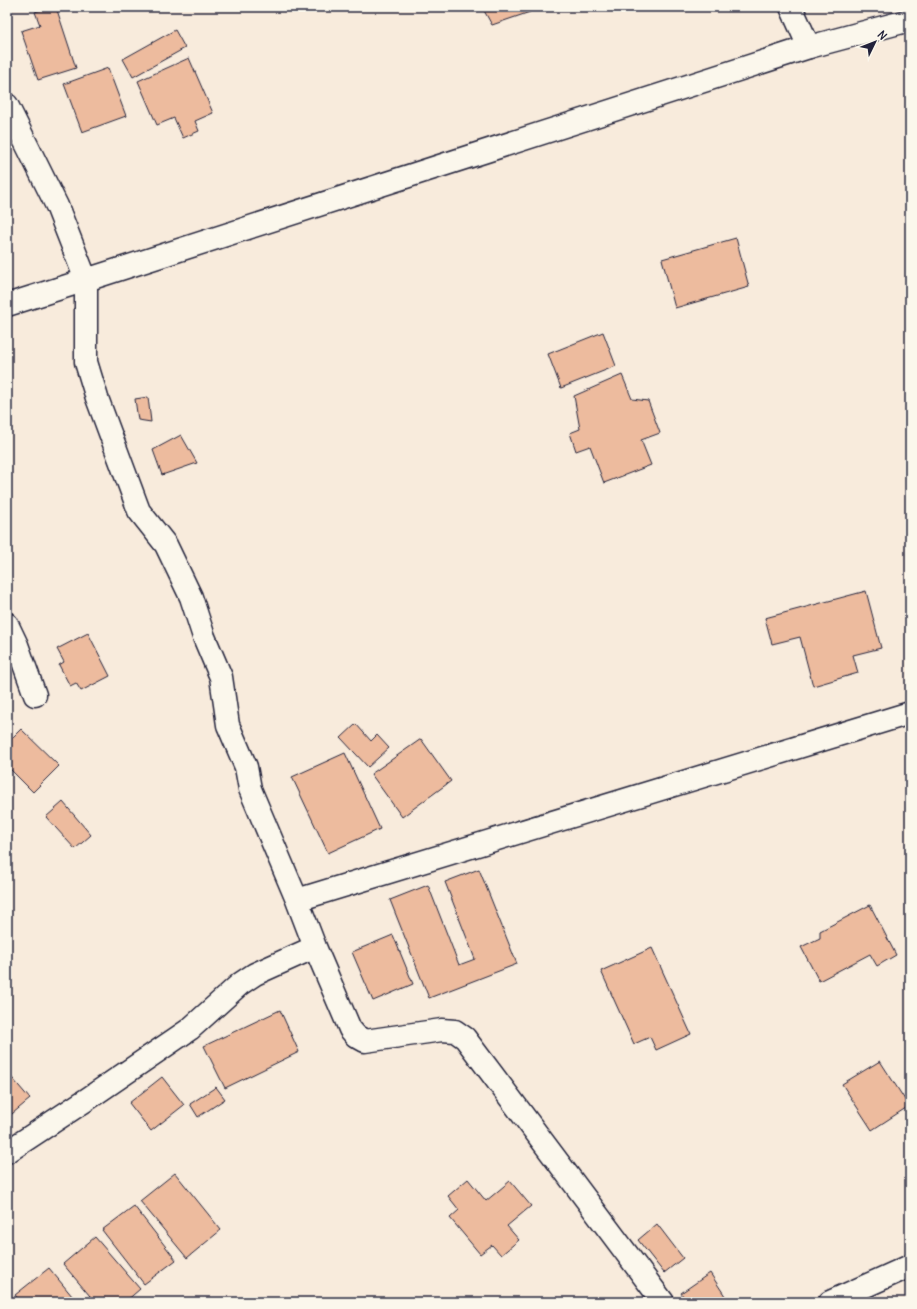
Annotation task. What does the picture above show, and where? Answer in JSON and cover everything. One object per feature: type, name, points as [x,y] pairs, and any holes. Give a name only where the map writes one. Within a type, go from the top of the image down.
[{"type":"street","points":[[791,7],[809,47]]},
{"type":"street","points":[[7,305],[809,47],[910,20]]},
{"type":"street","points":[[7,106],[57,206],[86,280],[86,362],[139,511],[166,545],[191,597],[204,637],[221,677],[228,725],[246,767],[250,789],[350,1029],[356,1036],[365,1041],[442,1030],[455,1031],[464,1038],[663,1302]]},
{"type":"street","points":[[7,624],[17,645],[35,695]]},
{"type":"street","points":[[297,900],[910,713]]},
{"type":"street","points":[[7,1152],[190,1029],[255,974],[315,948]]},
{"type":"street","points":[[830,1302],[910,1266]]},
{"type":"building","points":[[50,7],[56,7],[76,68],[38,80],[21,31],[40,25],[35,12]]},
{"type":"building","points":[[482,7],[527,7],[530,12],[492,25]]},
{"type":"building","points":[[175,30],[185,48],[133,77],[123,59]]},
{"type":"building","points":[[189,58],[213,113],[195,121],[199,131],[183,138],[174,118],[157,125],[138,81]]},
{"type":"building","points":[[108,68],[126,116],[82,132],[64,84]]},
{"type":"building","points":[[736,238],[749,287],[675,308],[662,259]]},
{"type":"building","points":[[603,332],[616,366],[561,388],[548,354]]},
{"type":"building","points":[[622,375],[632,399],[648,401],[660,433],[641,440],[651,465],[604,483],[590,446],[576,451],[570,433],[580,429],[574,396]]},
{"type":"building","points":[[148,397],[151,422],[138,420],[135,399]]},
{"type":"building","points":[[181,435],[197,463],[162,475],[153,450]]},
{"type":"building","points":[[866,591],[881,648],[853,655],[858,673],[813,686],[800,637],[772,644],[765,618]]},
{"type":"building","points":[[88,633],[110,676],[81,691],[76,683],[70,686],[59,665],[64,662],[57,649]]},
{"type":"building","points":[[356,724],[371,741],[377,735],[389,748],[368,767],[341,738]]},
{"type":"building","points":[[21,729],[59,766],[33,792],[7,766],[7,743]]},
{"type":"building","points":[[421,739],[451,781],[402,817],[371,774]]},
{"type":"building","points":[[345,753],[380,829],[328,853],[292,777]]},
{"type":"building","points":[[63,802],[91,835],[75,849],[46,817]]},
{"type":"building","points":[[479,869],[517,964],[429,998],[390,900],[428,885],[459,965],[475,959],[445,882]]},
{"type":"building","points":[[870,905],[896,955],[877,966],[870,954],[819,981],[801,947],[820,938],[820,931]]},
{"type":"building","points":[[393,935],[413,984],[373,1001],[352,952]]},
{"type":"building","points":[[652,948],[691,1034],[656,1050],[650,1037],[634,1044],[601,971]]},
{"type":"building","points":[[280,1010],[299,1052],[225,1088],[204,1046]]},
{"type":"building","points":[[880,1061],[909,1106],[872,1130],[842,1084]]},
{"type":"building","points":[[7,1072],[30,1099],[7,1118]]},
{"type":"building","points":[[162,1077],[184,1105],[151,1131],[129,1103]]},
{"type":"building","points":[[216,1087],[225,1099],[198,1117],[190,1104]]},
{"type":"building","points":[[175,1173],[221,1230],[187,1258],[140,1201]]},
{"type":"building","points":[[468,1179],[486,1201],[510,1181],[531,1206],[507,1226],[519,1240],[501,1255],[492,1245],[480,1254],[450,1218],[459,1210],[448,1196]]},
{"type":"building","points":[[134,1206],[176,1260],[144,1284],[102,1230]]},
{"type":"building","points":[[657,1224],[683,1258],[664,1273],[638,1240]]},
{"type":"building","points":[[95,1237],[140,1289],[125,1302],[95,1302],[63,1264]]},
{"type":"building","points":[[49,1268],[77,1302],[21,1302],[15,1295]]},
{"type":"building","points":[[710,1273],[729,1302],[687,1302],[681,1293]]}]
